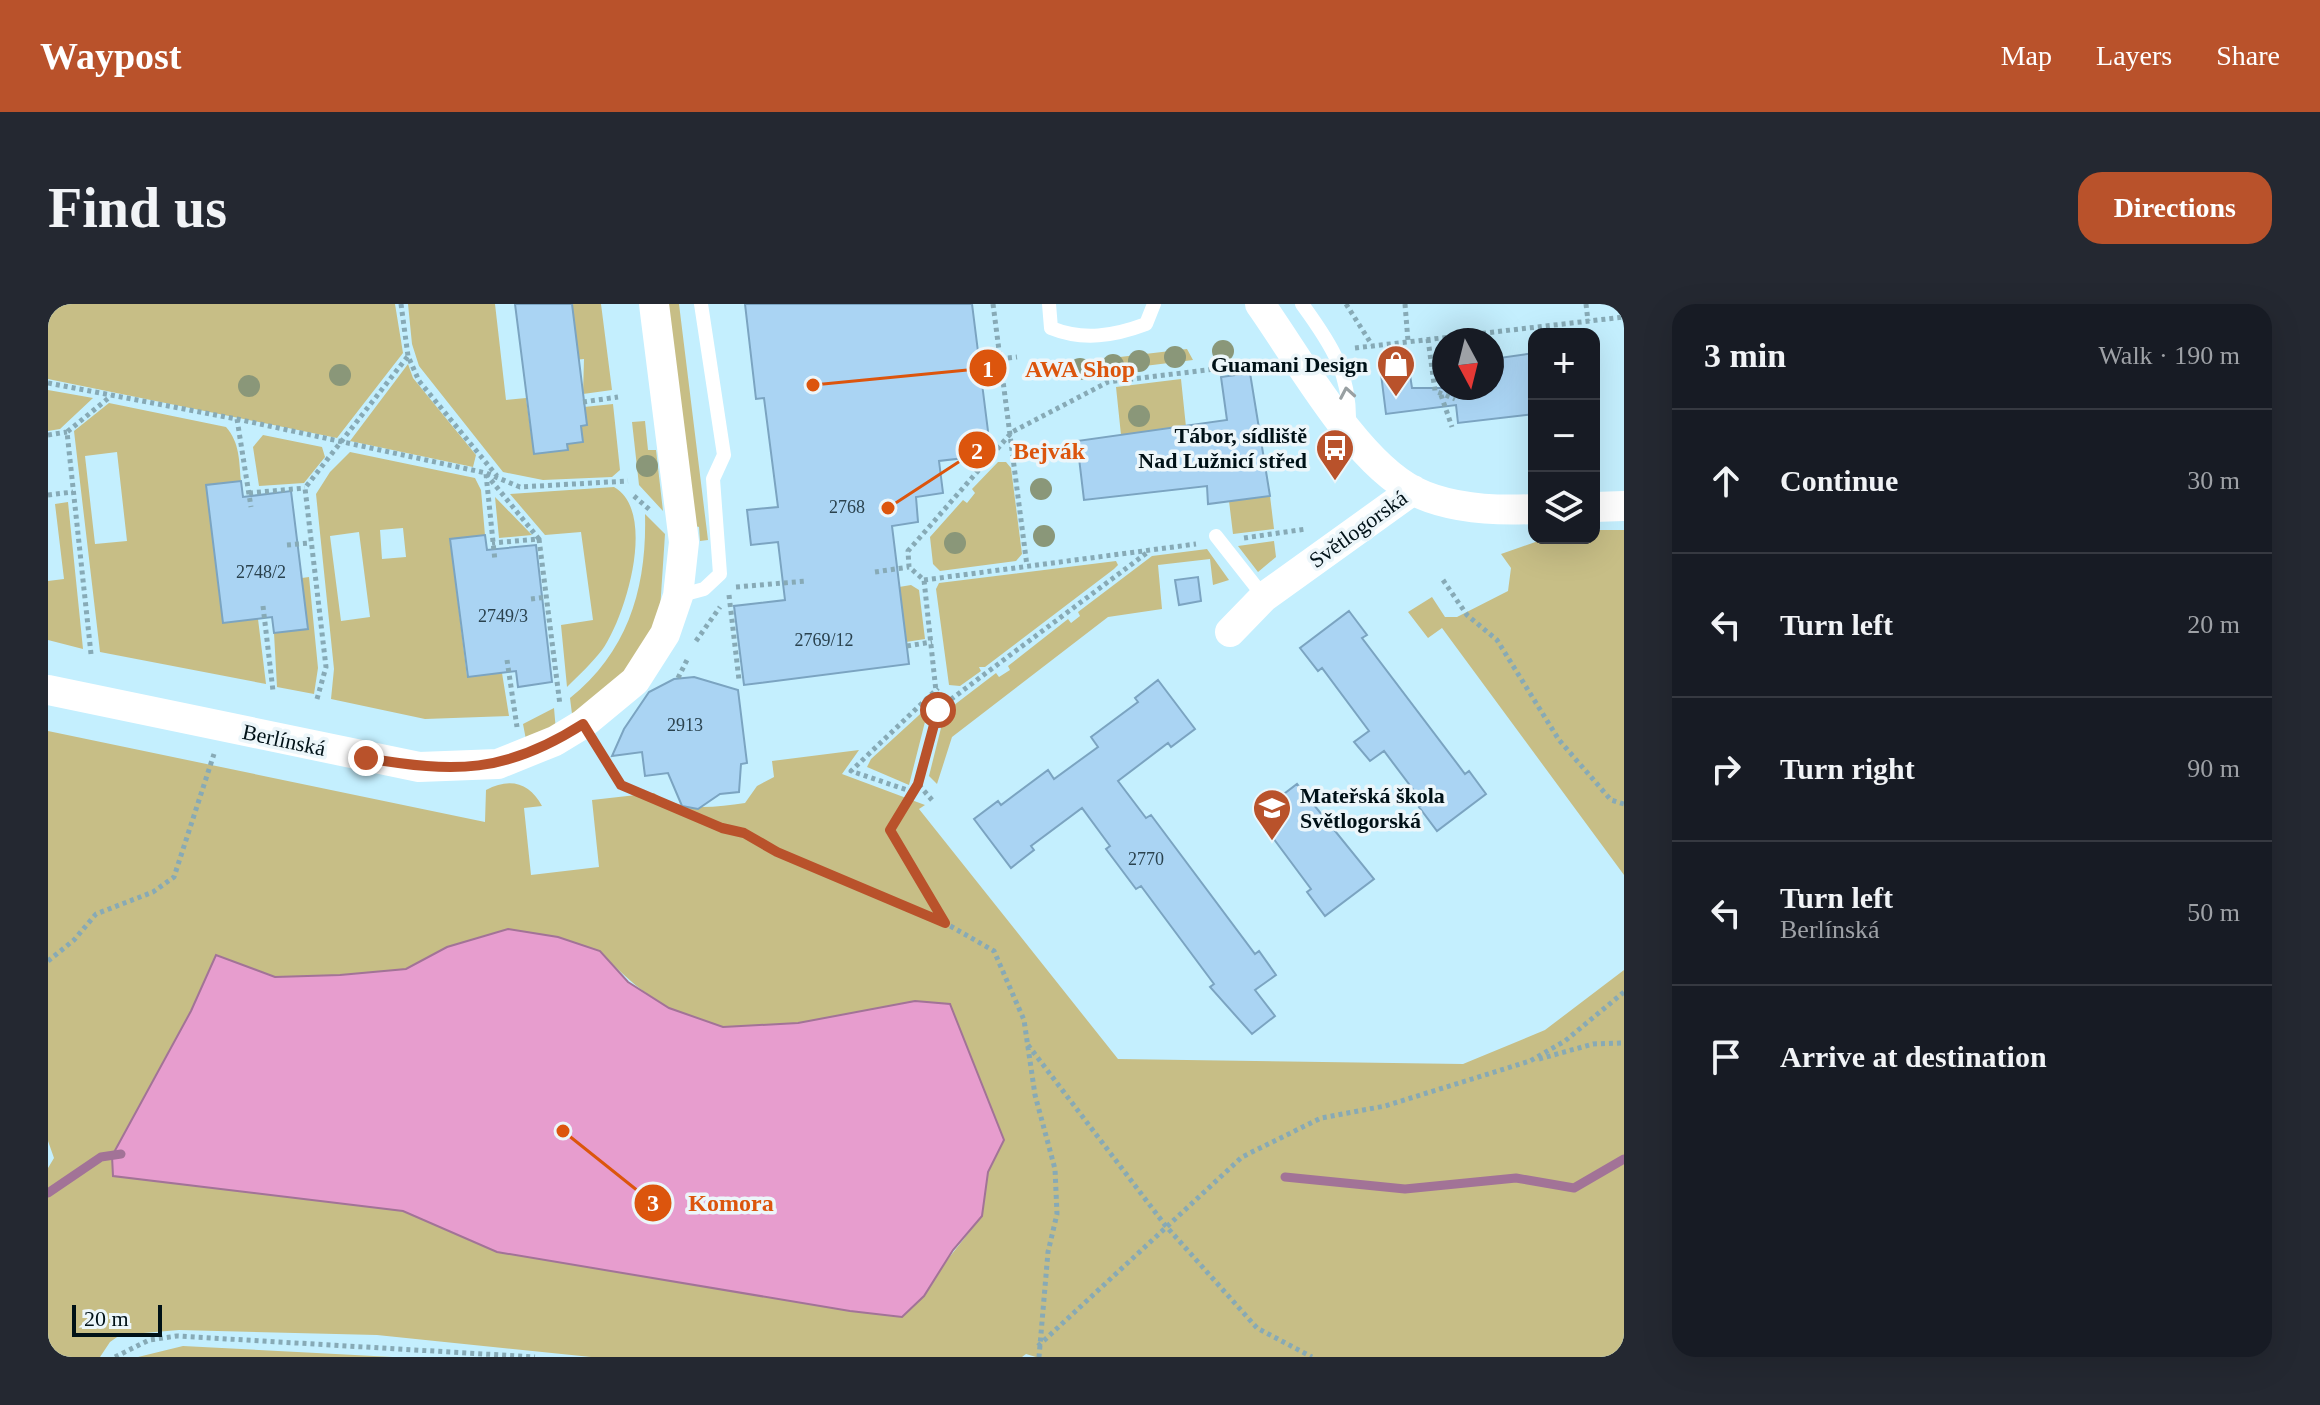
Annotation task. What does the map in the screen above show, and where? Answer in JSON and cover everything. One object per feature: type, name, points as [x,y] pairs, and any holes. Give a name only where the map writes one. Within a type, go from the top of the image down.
[{"type":"street","name":"Berlínská","points":[[48,690],[419,767],[498,764],[574,730],[635,681],[665,634],[678,596],[684,542],[654,304]]},
{"type":"street","name":"Světlogorská","points":[[1230,632],[1264,597],[1413,490],[1383,469],[1349,430],[1260,304]]},
{"type":"street","points":[[1413,490],[1459,505],[1528,509]]},
{"type":"street","points":[[1600,507],[1624,506]]},
{"type":"lane","points":[[678,596],[704,589],[720,574],[713,479],[724,455],[701,304]]},
{"type":"lane","points":[[1049,304],[1051,328],[1072,337],[1119,334],[1146,324],[1154,304]]},
{"type":"lane","points":[[1302,304],[1338,358],[1348,392],[1349,430]]},
{"type":"lane","points":[[1211,539],[1264,597]]},
{"type":"path","points":[[401,304],[408,356],[419,381],[498,477]]},
{"type":"path","points":[[993,304],[1027,566]]},
{"type":"path","points":[[1346,304],[1372,345]]},
{"type":"path","points":[[1405,304],[1408,341]]},
{"type":"path","points":[[1586,304],[1588,321]]},
{"type":"path","points":[[1344,344],[1358,349],[1624,317]]},
{"type":"path","points":[[1428,339],[1432,369]]},
{"type":"path","points":[[249,493],[305,488],[342,445],[408,356]]},
{"type":"path","points":[[1000,359],[1017,357]]},
{"type":"path","points":[[945,923],[890,830],[918,784],[938,710],[924,580],[909,567],[908,551],[1012,432],[1108,382],[1268,361]]},
{"type":"path","points":[[48,383],[237,419],[342,445],[486,473],[520,487],[628,481]]},
{"type":"path","points":[[48,435],[67,432],[112,395]]},
{"type":"path","points":[[583,402],[618,397]]},
{"type":"path","points":[[1443,400],[1452,427]]},
{"type":"path","points":[[237,419],[251,507]]},
{"type":"path","points":[[67,432],[91,654]]},
{"type":"path","points":[[486,473],[539,539],[547,597],[574,730],[621,785],[722,828],[744,833],[777,852],[945,923],[994,951],[1024,1020],[1035,1095],[1055,1169],[1056,1199],[1039,1357]]},
{"type":"path","points":[[486,473],[495,561]]},
{"type":"path","points":[[305,488],[326,667],[317,699]]},
{"type":"path","points":[[48,495],[73,492]]},
{"type":"path","points":[[1235,539],[1317,527]]},
{"type":"path","points":[[492,543],[539,539]]},
{"type":"path","points":[[924,580],[1211,539]]},
{"type":"path","points":[[287,545],[310,543]]},
{"type":"path","points":[[938,710],[1149,550]]},
{"type":"path","points":[[875,572],[909,567]]},
{"type":"path","points":[[720,574],[735,587],[807,581]]},
{"type":"path","points":[[1443,580],[1467,615],[1497,640],[1559,740],[1611,800],[1624,804]]},
{"type":"path","points":[[729,595],[739,680]]},
{"type":"path","points":[[531,599],[547,597]]},
{"type":"path","points":[[263,606],[273,691]]},
{"type":"path","points":[[907,646],[932,642]]},
{"type":"path","points":[[507,660],[521,756]]},
{"type":"path","points":[[913,792],[851,771],[938,688]]},
{"type":"path","points":[[48,961],[74,940],[96,914],[153,892],[174,877],[223,726]]},
{"type":"path","points":[[918,784],[932,800]]},
{"type":"path","points":[[1530,1061],[1565,1041],[1624,992]]},
{"type":"path","points":[[1038,1346],[1165,1225],[1242,1157],[1294,1129],[1321,1118],[1450,1088],[1593,1044],[1624,1043]]},
{"type":"path","points":[[1028,1044],[1165,1225],[1257,1328],[1312,1357]]},
{"type":"path","points":[[115,1357],[149,1340],[177,1336],[535,1357]]},
{"type":"shaded area","points":[[48,304],[395,304],[403,353],[337,438],[48,379]]},
{"type":"shaded area","points":[[408,304],[495,304],[506,400],[526,398],[534,454],[567,450],[567,444],[583,442],[581,426],[587,425],[584,407],[613,404],[620,470],[612,477],[543,480],[503,472],[419,366],[412,344]]},
{"type":"shaded area","points":[[572,304],[601,304],[612,390],[583,394],[584,359],[573,360]]},
{"type":"shaded area","points":[[668,304],[679,304],[708,540],[700,541],[699,527],[695,526]]},
{"type":"shaded area","points":[[1187,349],[1193,360],[1104,371],[1103,359]]},
{"type":"shaded area","points":[[408,364],[413,378],[476,455],[473,467],[350,441]]},
{"type":"shaded area","points":[[1181,379],[1186,427],[1121,435],[1116,387]]},
{"type":"shaded area","points":[[48,390],[93,398],[60,429],[48,431]]},
{"type":"shaded area","points":[[109,403],[226,427],[231,433],[239,459],[241,481],[207,485],[223,622],[258,619],[266,684],[100,652],[74,431]],"holes":[[[117,452],[127,541],[95,544],[85,456]]]},
{"type":"shaded area","points":[[645,421],[648,450],[656,450],[663,511],[639,485],[632,422]]},
{"type":"shaded area","points":[[263,435],[322,447],[325,457],[304,483],[259,486],[253,447]]},
{"type":"shaded area","points":[[350,452],[475,478],[481,490],[485,535],[450,539],[467,676],[502,673],[509,716],[425,719],[331,699],[334,669],[316,494],[330,472]],"holes":[[[403,528],[406,557],[382,559],[380,530]],[[359,532],[370,617],[341,621],[330,536]]]},
{"type":"shaded area","points":[[998,462],[1006,462],[1011,468],[1022,554],[1016,561],[940,571],[933,564],[930,537],[963,500],[967,503],[975,493],[972,489]]},
{"type":"shaded area","points":[[614,487],[627,500],[634,519],[636,541],[628,591],[602,650],[567,687],[561,625],[593,620],[581,532],[545,535],[510,494]]},
{"type":"shaded area","points":[[1270,496],[1274,529],[1233,534],[1229,501]]},
{"type":"shaded area","points":[[495,497],[532,535],[499,538]]},
{"type":"shaded area","points":[[68,502],[83,649],[48,640],[48,581],[64,579],[55,504]]},
{"type":"shaded area","points":[[645,514],[665,534],[660,610],[643,647],[622,680],[573,722],[570,698],[607,660],[630,615],[642,567]]},
{"type":"shaded area","points":[[1600,530],[1624,530],[1624,875],[1442,628],[1428,638],[1408,612],[1432,597],[1445,617],[1457,617],[1508,591],[1511,568],[1501,554],[1530,544],[1600,544]]},
{"type":"shaded area","points":[[1274,541],[1276,557],[1258,572],[1238,546]]},
{"type":"shaded area","points":[[1207,549],[1229,580],[1213,585],[1210,559],[1158,565],[1162,609],[1108,617],[952,737],[937,784],[929,776],[945,712],[996,673],[999,677],[1010,670],[1008,666],[1068,619],[1071,623],[1080,616],[1078,612],[1152,556]]},
{"type":"shaded area","points":[[1116,561],[1118,565],[1114,569],[985,667],[979,667],[981,671],[960,686],[949,685],[936,589],[939,583]]},
{"type":"shaded area","points":[[309,577],[318,668],[314,694],[277,687],[274,633],[308,628],[302,578]]},
{"type":"shaded area","points":[[911,585],[919,590],[925,639],[906,642],[899,587]]},
{"type":"shaded area","points":[[929,706],[909,785],[867,767],[871,759]]},
{"type":"shaded area","points":[[554,708],[556,731],[527,745],[523,724]]},
{"type":"shaded area","points":[[48,731],[485,822],[486,790],[503,784],[518,784],[532,792],[542,806],[524,808],[531,875],[599,867],[592,800],[654,793],[686,806],[745,803],[757,786],[774,777],[772,761],[859,750],[842,774],[925,805],[919,809],[1118,1059],[1463,1064],[1545,1030],[1624,970],[1624,1357],[1036,1357],[1026,1354],[1022,1357],[591,1357],[377,1335],[179,1330],[120,1335],[110,1342],[100,1357],[48,1357],[48,1168],[54,1158],[48,1141]],"holes":[[[447,947],[600,951],[655,1000],[705,1023],[749,1028],[839,1016],[1004,1140],[988,1172],[982,1216],[902,1317],[497,1252],[403,1211],[316,1199],[112,1156],[191,1011],[216,955],[275,977],[406,969]]]},
{"type":"shaded area","points":[[508,929],[558,937],[600,951],[628,982],[669,1008],[723,1027],[798,1023],[915,1001],[950,1004],[1004,1140],[988,1172],[982,1216],[953,1250],[924,1296],[902,1317],[850,1311],[497,1252],[403,1211],[113,1176],[112,1156],[191,1011],[216,955],[275,977],[340,975],[406,969],[447,947]]},
{"type":"shaded area","points":[[183,1346],[393,1357],[138,1357]]},
{"type":"building","points":[[515,304],[572,304],[587,425],[581,426],[583,442],[567,444],[568,450],[534,454]]},
{"type":"building","points":[[745,304],[972,304],[991,455],[939,461],[943,493],[916,497],[918,522],[892,526],[909,664],[744,685],[734,606],[785,600],[778,542],[751,545],[747,510],[778,507],[764,398],[756,399]]},
{"type":"building","points":[[1528,354],[1528,415],[1458,423],[1456,405],[1386,414],[1379,358],[1407,355],[1412,388],[1432,388],[1432,400],[1504,400],[1504,357]]},
{"type":"building","points":[[1250,373],[1270,496],[1208,504],[1207,486],[1084,500],[1077,441],[1227,420],[1221,377]]},
{"type":"building","points":[[241,481],[243,497],[291,491],[308,629],[274,633],[272,617],[223,623],[206,485]]},
{"type":"building","points":[[485,535],[487,550],[536,545],[552,682],[518,687],[516,671],[468,677],[450,539]]},
{"type":"building","points":[[1198,577],[1201,601],[1179,605],[1175,580]]},
{"type":"building","points":[[1349,611],[1367,635],[1362,638],[1465,774],[1469,771],[1486,794],[1437,831],[1419,807],[1424,804],[1384,751],[1370,761],[1354,742],[1369,731],[1322,668],[1318,671],[1300,648]]},
{"type":"building","points":[[694,677],[738,690],[747,763],[741,764],[739,792],[720,794],[698,809],[682,806],[668,773],[645,776],[642,752],[612,756],[624,729],[649,692],[674,679]]},
{"type":"building","points":[[1158,680],[1195,729],[1171,747],[1168,743],[1118,781],[1146,818],[1151,815],[1255,954],[1259,951],[1276,975],[1255,990],[1275,1016],[1252,1034],[1210,987],[1214,984],[1141,886],[1136,889],[1106,849],[1110,846],[1082,808],[1031,846],[1034,850],[1011,868],[974,819],[998,801],[1001,805],[1048,770],[1054,779],[1098,747],[1091,737],[1138,702],[1135,698]]},
{"type":"building","points":[[1297,784],[1374,879],[1325,916],[1307,892],[1311,889],[1256,815]]},
{"type":"waterway","points":[[48,1193],[101,1157],[121,1154]]},
{"type":"waterway","points":[[1285,1177],[1405,1189],[1516,1178],[1574,1188],[1624,1159]]},
{"type":"place","name":"AWA Shop","points":[[813,385]]},
{"type":"place","name":"Guamani Design","points":[[1396,398]]},
{"type":"place","name":"Tábor, sídliště Nad Lužnicí střed","points":[[1335,482]]},
{"type":"place","name":"Bejvák","points":[[888,508]]},
{"type":"place","name":"Mateřská škola Světlogorská","points":[[1272,842]]},
{"type":"place","name":"Komora","points":[[563,1131]]},
{"type":"route","points":[[366,758],[419,767],[463,768],[498,764],[555,741],[583,724],[621,785],[722,828],[744,833],[777,852],[945,923],[890,830],[918,784],[938,710]]}]
